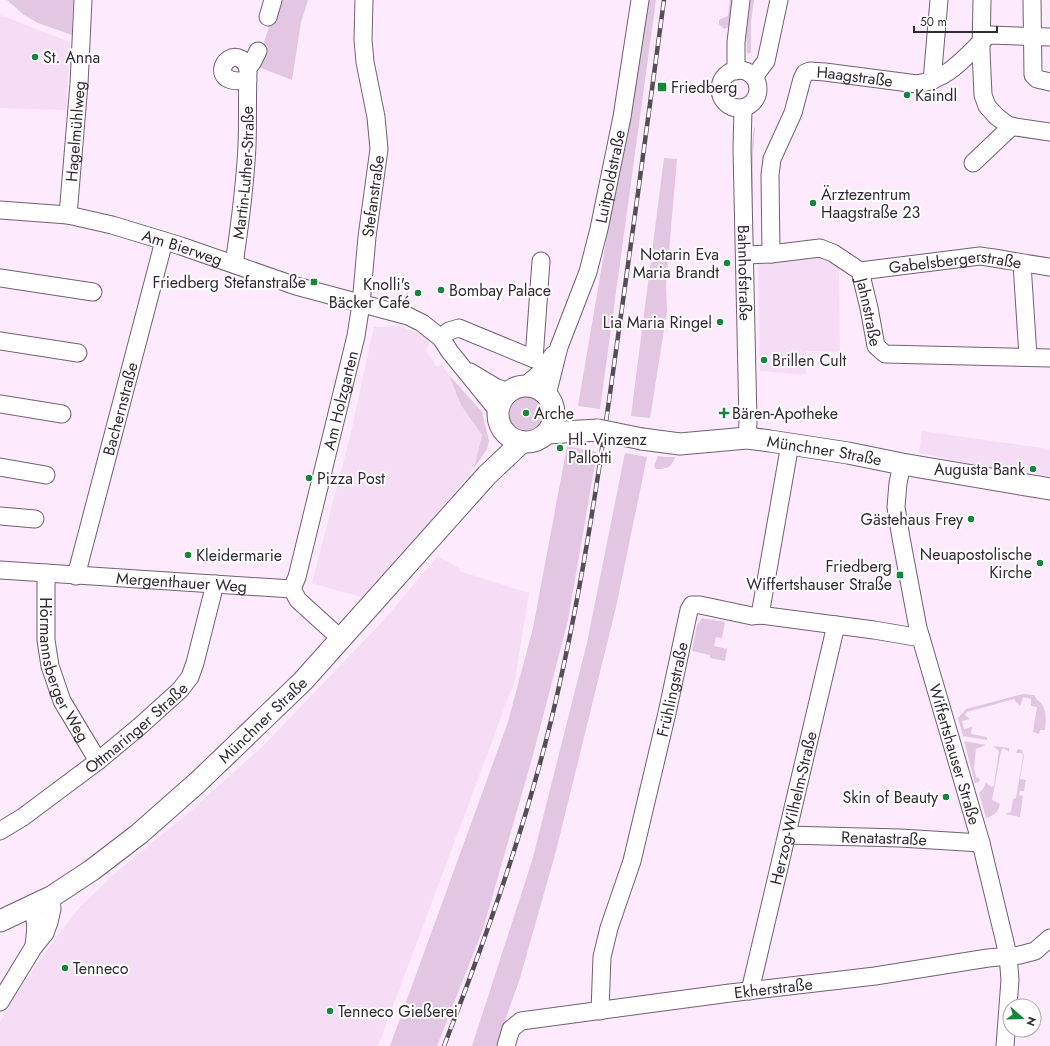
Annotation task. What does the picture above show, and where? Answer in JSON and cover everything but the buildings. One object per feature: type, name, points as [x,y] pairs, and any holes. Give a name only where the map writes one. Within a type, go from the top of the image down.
[{"type":"main road","points":[[538,388],[551,402],[553,422],[547,433],[534,441],[522,442],[510,438],[499,424],[498,411],[502,398],[517,389],[538,388]]},
{"type":"main road","name":"Münchner Straße","points":[[551,402],[569,419],[585,428]]},
{"type":"main road","name":"Münchner Straße","points":[[547,433],[585,428],[642,439],[680,444],[747,438],[848,453],[902,464],[1050,489]]},
{"type":"main road","name":"Münchner Straße","points":[[487,475],[504,432]]},
{"type":"main road","name":"Münchner Straße","points":[[0,921],[51,897],[92,870],[139,834],[198,782],[303,681],[487,475],[522,442]]},
{"type":"street","name":"Hagelmühlweg","points":[[68,215],[83,0]]},
{"type":"street","points":[[268,17],[273,0]]},
{"type":"street","name":"Stefanstraße","points":[[361,304],[370,214],[379,149],[376,117],[365,62],[363,40],[364,0]]},
{"type":"street","name":"Luitpoldstraße","points":[[551,402],[559,347],[588,272],[599,228],[622,117],[640,0]]},
{"type":"street","points":[[736,71],[736,42],[741,0]]},
{"type":"street","points":[[754,77],[766,61],[779,0]]},
{"type":"street","points":[[932,81],[939,0]]},
{"type":"street","points":[[982,0],[981,51],[983,96],[987,106],[1002,122],[1012,126],[1050,132]]},
{"type":"street","points":[[1032,0],[1034,75],[1037,79],[1050,82]]},
{"type":"street","name":"Haagstraße","points":[[771,254],[770,175],[772,159],[793,113],[805,73],[810,71],[825,72],[917,84],[932,81],[951,71],[989,35],[1033,35],[1050,37]]},
{"type":"street","name":"Martin-Luther-Straße","points":[[234,264],[241,216],[245,172],[248,74],[258,51]]},
{"type":"street","points":[[736,71],[744,71],[754,77],[758,84],[757,96],[752,103],[743,108],[735,108],[730,106],[723,99],[721,87],[724,78],[728,74],[736,71]]},
{"type":"street","name":"Bahnhofstraße","points":[[743,108],[742,149],[748,422],[747,438]]},
{"type":"street","points":[[973,163],[1012,126]]},
{"type":"street","name":"Am Bierweg","points":[[0,210],[68,215],[117,227],[234,264],[296,286],[361,304]]},
{"type":"street","name":"Bachernstraße","points":[[76,576],[164,241]]},
{"type":"street","name":"Jahnstraße","points":[[745,255],[771,254],[820,248],[833,253],[860,271],[876,346],[885,354],[1028,356],[1050,358]]},
{"type":"street","name":"Gabelsbergerstraße","points":[[860,271],[980,256],[999,258],[1022,264],[1050,267]]},
{"type":"street","points":[[441,338],[449,331],[459,328],[534,358],[541,261]]},
{"type":"street","points":[[1022,264],[1028,356]]},
{"type":"street","points":[[0,278],[93,292]]},
{"type":"street","points":[[361,304],[408,316],[422,323],[441,338],[450,352],[498,411]]},
{"type":"street","name":"Am Holzgarten","points":[[292,589],[297,577],[356,336],[361,304]]},
{"type":"street","points":[[0,341],[78,353]]},
{"type":"street","name":"Luitpoldstraße","points":[[517,389],[539,374],[559,347]]},
{"type":"street","points":[[463,368],[495,387],[517,389]]},
{"type":"street","points":[[0,404],[62,414]]},
{"type":"street","points":[[790,444],[760,615],[874,630],[921,638]]},
{"type":"street","name":"Wiffertshauser Straße","points":[[902,464],[898,483],[896,507],[906,569],[921,638],[981,843],[1008,955],[1010,979],[1005,1046]]},
{"type":"street","points":[[0,467],[46,476]]},
{"type":"street","points":[[0,516],[35,519]]},
{"type":"street","name":"Mergenthauer Weg","points":[[0,570],[292,589]]},
{"type":"street","name":"Hörmannsberger Weg","points":[[46,573],[46,640],[50,666],[62,701],[98,761]]},
{"type":"street","name":"Ottmaringer Straße","points":[[0,830],[29,812],[98,761],[180,690],[190,677],[195,663],[215,584]]},
{"type":"street","points":[[292,589],[298,600],[341,639]]},
{"type":"street","name":"Frühlingstraße","points":[[600,1011],[602,957],[609,928],[632,862],[667,713],[688,610],[692,604],[752,616],[760,615]]},
{"type":"street","name":"Herzog-Wilhelm-Straße","points":[[750,991],[836,625]]},
{"type":"street","name":"Renatastraße","points":[[787,835],[900,838],[981,843]]},
{"type":"street","points":[[0,1002],[45,933],[52,909],[51,897]]},
{"type":"street","points":[[32,906],[36,917],[37,928],[34,948]]},
{"type":"street","name":"Ekherstraße","points":[[506,1046],[512,1029],[521,1021],[875,976],[1008,955],[1023,954],[1035,951],[1050,938]]},
{"type":"shaded area","points":[[7,0],[73,0],[72,35],[38,23],[24,15]]},
{"type":"shaded area","points":[[278,0],[308,0],[301,22],[292,80],[256,66]]},
{"type":"shaded area","points":[[647,0],[656,0],[600,409],[578,406]]},
{"type":"shaded area","points":[[730,0],[733,0],[729,27],[724,29],[719,24],[719,20],[728,16]]},
{"type":"shaded area","points":[[749,0],[754,0],[751,22],[751,52],[748,54],[746,35]]},
{"type":"shaded area","name":"St. Anna","points":[[0,15],[70,42],[66,110],[0,108]]},
{"type":"shaded area","points":[[754,127],[755,128],[753,153],[752,239],[751,153]]},
{"type":"shaded area","points":[[664,158],[677,159],[666,285],[667,311],[650,418],[631,416]]},
{"type":"shaded area","points":[[810,248],[839,265],[840,352],[806,351],[806,375],[760,371],[758,255]]},
{"type":"shaded area","points":[[401,326],[431,340],[426,350],[436,366],[442,365],[449,375],[461,405],[482,435],[474,468],[423,531],[364,598],[312,583],[351,432],[374,327]]},
{"type":"shaded area","points":[[449,375],[482,412],[489,441],[487,449],[474,468],[482,435],[461,405]]},
{"type":"shaded area","points":[[522,393],[530,393],[538,396],[544,402],[547,414],[544,426],[538,432],[530,435],[522,435],[514,432],[508,426],[505,418],[505,410],[508,402],[514,396]]},
{"type":"shaded area","points":[[922,431],[1050,449],[1050,476],[996,469],[919,453]]},
{"type":"shaded area","points":[[567,446],[597,452],[568,620],[533,755],[483,929],[437,1046],[390,1046],[508,722],[533,628]]},
{"type":"shaded area","points":[[625,453],[647,457],[616,607],[556,851],[520,978],[496,1046],[472,1046],[532,861],[587,643]]},
{"type":"shaded area","points":[[658,456],[675,457],[670,466],[662,469],[656,469],[654,466]]},
{"type":"shaded area","points":[[438,556],[460,569],[459,571],[529,593],[515,680],[378,1046],[0,1046],[0,1023],[5,1013],[18,991],[59,933],[80,907],[113,875],[188,813],[263,746],[382,622]]},
{"type":"shaded area","points":[[702,618],[725,622],[722,638],[716,637],[714,646],[727,649],[725,661],[710,658],[710,655],[692,651],[697,625]]},
{"type":"shaded area","points":[[1023,694],[1034,695],[1043,706],[1046,716],[1045,730],[1040,730],[1039,734],[1033,732],[1037,707],[1031,706],[1031,699],[1023,697],[1020,706],[1014,699],[967,712],[965,715],[970,719],[962,721],[964,729],[972,727],[971,734],[987,737],[987,740],[963,736],[958,718],[966,709]]},
{"type":"shaded area","points":[[964,741],[986,745],[976,749],[974,768],[976,777],[980,779],[979,782],[975,783]]},
{"type":"shaded area","points":[[993,746],[1009,748],[1009,752],[1003,748],[1001,751],[992,800],[1000,804],[999,807],[995,813],[986,818],[979,793],[986,783],[992,787],[994,785],[999,751]]},
{"type":"shaded area","points":[[1018,749],[1022,750],[1024,756],[1020,779],[1026,780],[1024,791],[1020,791],[1019,795],[1023,796],[1020,817],[1005,814],[1011,812],[1013,799],[1016,798],[1023,757],[1022,753],[1016,753]]},
{"type":"railway","points":[[444,1046],[494,911],[524,820],[549,728],[569,642],[591,520],[603,439],[664,0]]},
{"type":"place","name":"St. Anna","points":[[35,57]]},
{"type":"place","name":"Friedberg","points":[[662,87]]},
{"type":"place","name":"Kaindl","points":[[907,95]]},
{"type":"place","name":"Ärztezentrum Haagstraße 23","points":[[813,203]]},
{"type":"place","name":"Notarin Eva Maria Brandt","points":[[727,263]]},
{"type":"place","name":"Friedberg Stefanstraße","points":[[314,282]]},
{"type":"place","name":"Bombay Palace","points":[[441,290]]},
{"type":"place","name":"Knolli's Bäcker Café","points":[[418,293]]},
{"type":"place","name":"Lia Maria Ringel","points":[[720,322]]},
{"type":"place","name":"Brillen Cult","points":[[764,360]]},
{"type":"place","name":"Arche","points":[[526,413]]},
{"type":"place","name":"Bären-Apotheke","points":[[724,413]]},
{"type":"place","name":"Hl. Vinzenz Pallotti","points":[[560,448]]},
{"type":"place","name":"Augusta Bank","points":[[1033,469]]},
{"type":"place","name":"Pizza Post","points":[[309,478]]},
{"type":"place","name":"Gästehaus Frey","points":[[971,519]]},
{"type":"place","name":"Kleidermarie","points":[[188,555]]},
{"type":"place","name":"Neuapostolische Kirche","points":[[1040,563]]},
{"type":"place","name":"Friedberg Wiffertshauser Straße","points":[[900,575]]},
{"type":"place","name":"Skin of Beauty","points":[[946,797]]},
{"type":"place","name":"Tenneco","points":[[65,968]]},
{"type":"place","name":"Tenneco Gießerei","points":[[330,1011]]}]
